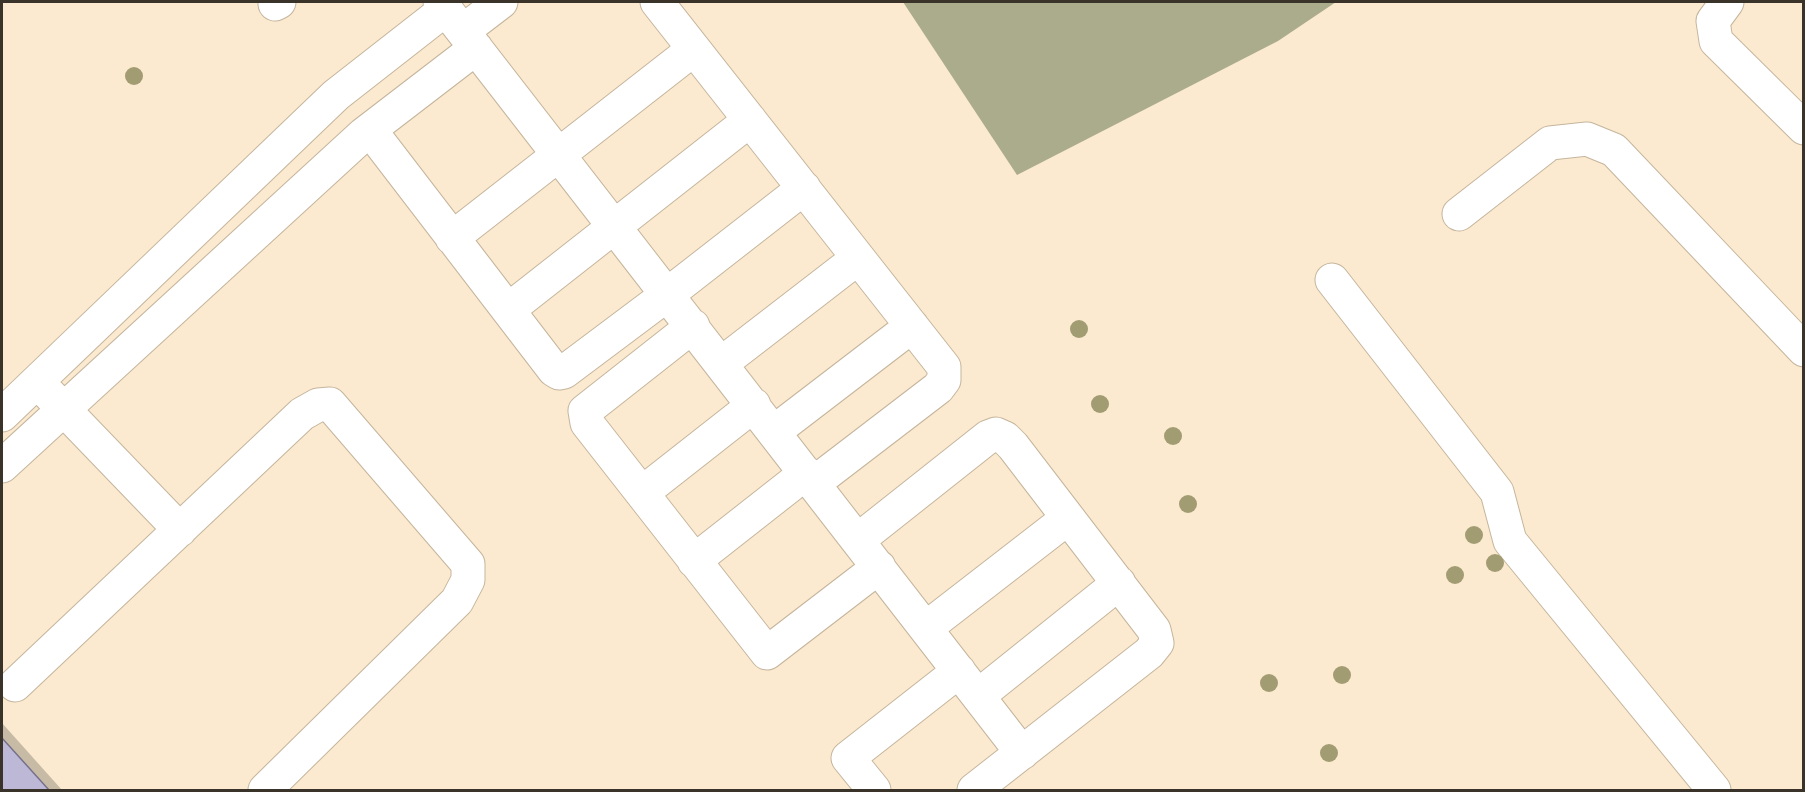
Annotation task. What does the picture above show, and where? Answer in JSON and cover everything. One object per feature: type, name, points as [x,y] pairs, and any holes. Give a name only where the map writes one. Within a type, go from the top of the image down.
[{"type":"street","points":[[2,415],[336,95],[456,22],[501,2]]},
{"type":"street","points":[[657,2],[944,367],[944,380],[938,388],[694,561]]},
{"type":"street","points":[[1727,2],[1713,21],[1716,41],[1801,120]]},
{"type":"street","points":[[2,466],[370,130],[456,22]]},
{"type":"street","points":[[456,22],[775,431],[1022,753]]},
{"type":"street","points":[[452,238],[694,49]]},
{"type":"street","points":[[508,310],[750,120]]},
{"type":"street","points":[[370,130],[559,374],[668,294],[804,188]]},
{"type":"street","points":[[293,136],[323,171]]},
{"type":"street","points":[[1459,214],[1550,142],[1587,139],[1614,150],[1803,350]]},
{"type":"street","points":[[722,363],[858,258]]},
{"type":"street","points":[[1332,280],[1497,492],[1510,541],[1714,790]]},
{"type":"street","points":[[693,326],[585,411],[587,423],[767,653],[879,567]]},
{"type":"street","points":[[775,431],[912,326]]},
{"type":"street","points":[[37,381],[180,530]]},
{"type":"street","points":[[15,685],[302,414],[318,405],[330,404],[468,564],[468,580],[457,601],[265,790]]},
{"type":"street","points":[[642,493],[754,405]]},
{"type":"street","points":[[858,540],[988,436],[996,434],[1005,438],[1013,446],[1154,630],[1157,643],[1149,653],[974,790]]},
{"type":"street","points":[[926,628],[1068,518]]},
{"type":"street","points":[[874,790],[848,758],[969,683],[1119,583]]},
{"type":"green space","points":[[903,2],[1336,2],[1278,41],[1017,175]]},
{"type":"building","points":[[2,738],[49,790],[2,790]]}]
